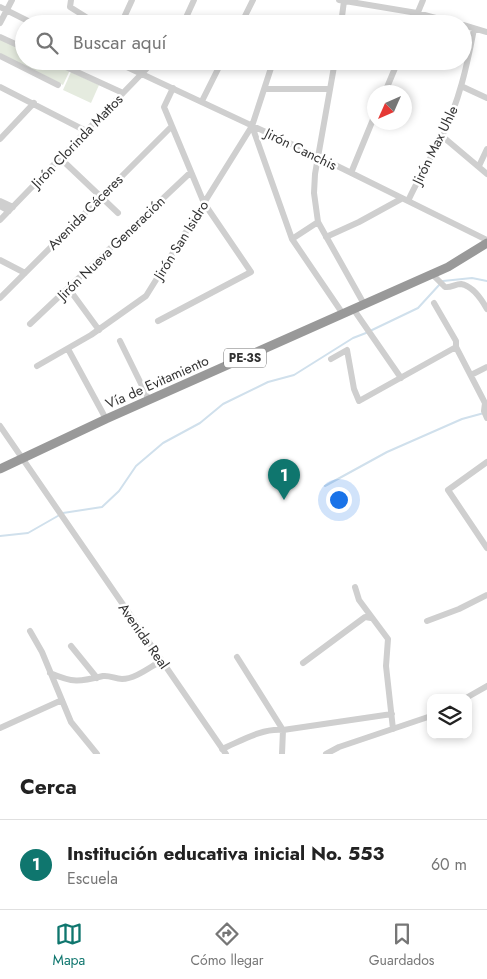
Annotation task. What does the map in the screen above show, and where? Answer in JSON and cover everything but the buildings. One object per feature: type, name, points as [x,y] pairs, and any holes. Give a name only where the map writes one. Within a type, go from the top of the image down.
[{"type":"highway","name":"Vía de Evitamiento","points":[[0,469],[106,419],[448,268],[487,242]]},
{"type":"street","points":[[0,24],[3,9],[12,0]]},
{"type":"street","points":[[125,15],[132,0]]},
{"type":"street","points":[[187,15],[194,0]]},
{"type":"street","points":[[245,15],[252,0]]},
{"type":"street","points":[[341,15],[342,0],[425,15]]},
{"type":"street","points":[[418,13],[423,0]]},
{"type":"street","points":[[71,3],[86,15]]},
{"type":"street","points":[[3,9],[15,15]]},
{"type":"street","points":[[474,29],[487,32]]},
{"type":"street","name":"Jirón Max Uhle","points":[[472,38],[474,29]]},
{"type":"street","points":[[0,37],[15,44]]},
{"type":"street","points":[[0,56],[15,64]]},
{"type":"street","points":[[28,70],[58,85]]},
{"type":"street","points":[[72,70],[122,93]]},
{"type":"street","name":"Jirón Canchis","points":[[133,70],[320,157],[487,242]]},
{"type":"street","name":"Jirón Clorinda Mattos","points":[[0,220],[146,70]]},
{"type":"street","points":[[202,101],[218,70]]},
{"type":"street","name":"Jirón San Isidro","points":[[37,366],[99,330],[146,296],[252,126],[270,70]]},
{"type":"street","points":[[333,70],[314,193],[318,222],[364,304]]},
{"type":"street","points":[[388,85],[394,70]]},
{"type":"street","name":"Jirón Max Uhle","points":[[408,201],[442,136],[462,86],[465,70]]},
{"type":"street","points":[[462,86],[487,98]]},
{"type":"street","points":[[0,87],[86,131]]},
{"type":"street","points":[[158,321],[251,272],[204,202],[171,127],[164,107],[165,100],[173,88]]},
{"type":"street","points":[[265,89],[330,89]]},
{"type":"street","points":[[0,138],[34,104]]},
{"type":"street","points":[[252,126],[292,239],[343,314]]},
{"type":"street","name":"Avenida Cáceres","points":[[0,298],[171,127]]},
{"type":"street","points":[[351,173],[369,130]]},
{"type":"street","points":[[442,136],[487,174]]},
{"type":"street","points":[[479,166],[487,149]]},
{"type":"street","points":[[60,158],[118,213]]},
{"type":"street","name":"Jirón Nueva Generación","points":[[30,324],[191,172]]},
{"type":"street","points":[[326,237],[359,222],[401,199]]},
{"type":"street","points":[[0,201],[11,209]]},
{"type":"street","points":[[0,206],[11,209]]},
{"type":"street","points":[[292,239],[318,222]]},
{"type":"street","points":[[0,260],[25,273]]},
{"type":"street","points":[[432,274],[440,283],[449,288],[460,284],[475,292],[487,309]]},
{"type":"street","points":[[68,289],[99,330]]},
{"type":"street","points":[[434,303],[456,341],[456,347],[485,403],[485,415]]},
{"type":"street","points":[[354,310],[401,378]]},
{"type":"street","points":[[120,341],[149,400]]},
{"type":"street","points":[[331,359],[347,350],[354,389],[359,401],[456,347]]},
{"type":"street","points":[[68,349],[106,419]]},
{"type":"street","points":[[471,375],[487,367]]},
{"type":"street","points":[[0,426],[24,459]]},
{"type":"street","name":"Avenida Real","points":[[24,459],[57,511],[224,751]]},
{"type":"street","points":[[487,462],[448,490],[487,548]]},
{"type":"street","points":[[356,586],[359,600],[388,639],[386,666],[394,729]]},
{"type":"street","points":[[427,621],[459,609],[487,595]]},
{"type":"street","points":[[303,663],[365,617],[371,618]]},
{"type":"street","points":[[30,631],[71,722],[97,754]]},
{"type":"street","points":[[71,646],[97,678]]},
{"type":"street","points":[[237,657],[283,730],[282,754]]},
{"type":"street","points":[[50,673],[70,682],[105,676],[121,680],[161,661]]},
{"type":"street","points":[[472,695],[487,686]]},
{"type":"street","points":[[0,728],[62,700]]},
{"type":"street","points":[[224,751],[250,736],[275,730],[392,714]]},
{"type":"street","points":[[326,754],[339,747],[427,717]]},
{"type":"shaded area","points":[[0,37],[15,44],[15,61],[0,54]]},
{"type":"shaded area","points":[[33,70],[70,70],[63,85]]},
{"type":"shaded area","points":[[71,72],[99,85],[91,103],[63,90]]},
{"type":"waterway","points":[[443,281],[472,278],[487,281]]},
{"type":"waterway","points":[[370,331],[418,308],[440,284]]},
{"type":"waterway","points":[[0,536],[28,533],[63,513],[102,507],[119,491],[136,466],[163,443],[200,423],[223,404],[268,382],[294,375],[353,338],[366,333]]},
{"type":"waterway","points":[[325,486],[387,452],[462,419],[484,413]]},
{"type":"place","name":"Institución educativa inicial No. 553","points":[[284,500]]}]
